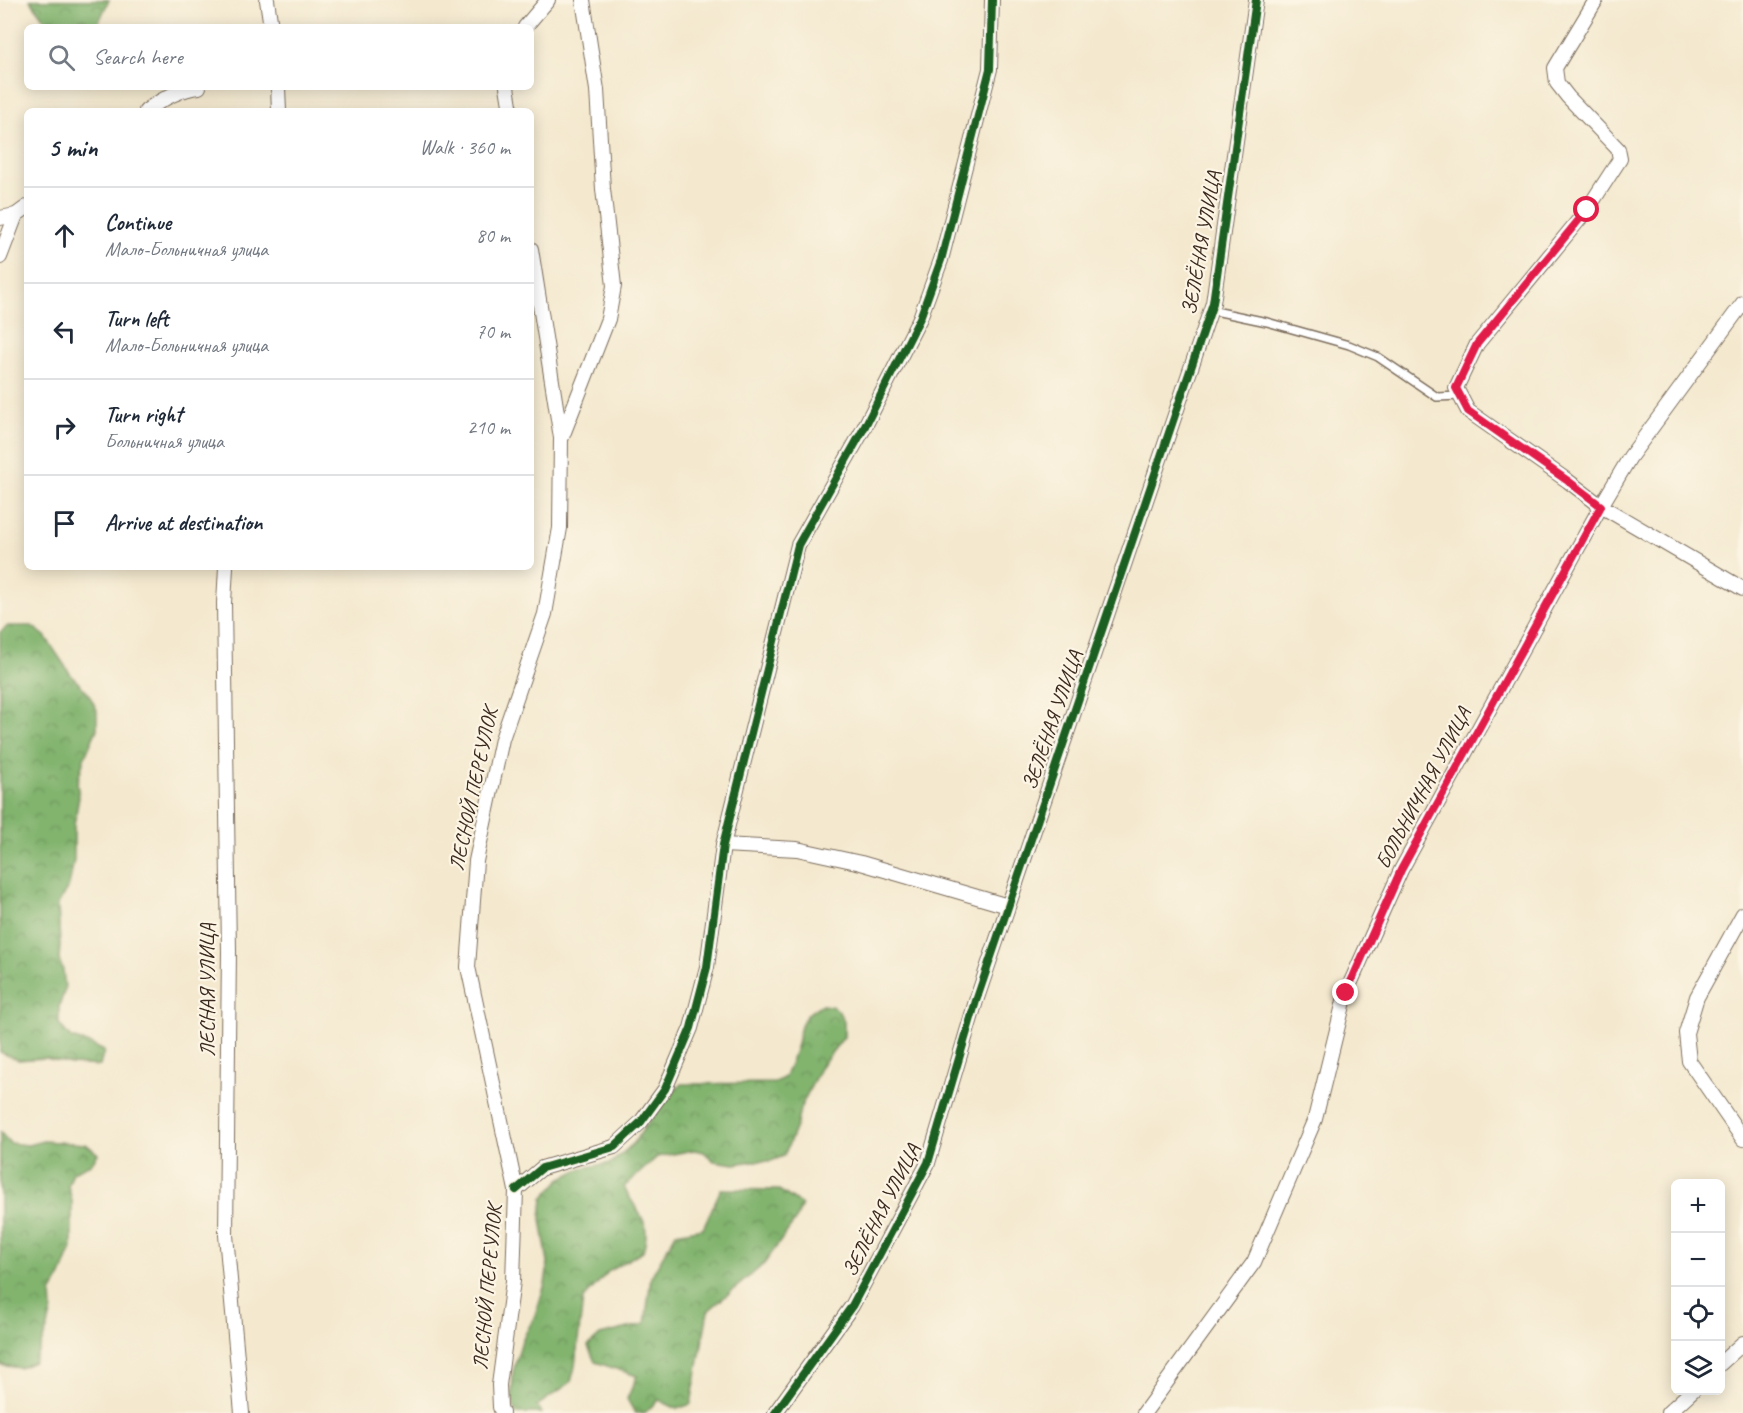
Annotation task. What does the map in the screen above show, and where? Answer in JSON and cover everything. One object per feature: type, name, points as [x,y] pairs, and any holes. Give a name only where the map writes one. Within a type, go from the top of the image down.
[{"type":"street","points":[[267,0],[271,24]]},
{"type":"street","points":[[528,24],[548,0]]},
{"type":"street","points":[[561,438],[608,319],[614,286],[603,189],[597,90],[583,0]]},
{"type":"street","points":[[516,1190],[542,1168],[614,1147],[641,1122],[665,1089],[691,1028],[707,968],[723,844],[798,545],[868,420],[920,318],[941,260],[990,69],[992,0]]},
{"type":"street","name":"ЗЕЛЁНАЯ УЛИЦА","points":[[776,1413],[852,1306],[928,1163],[976,1001],[1213,303],[1256,0]]},
{"type":"street","points":[[1596,0],[1554,68],[1557,83],[1618,149],[1620,159],[1587,210],[1477,344],[1456,388],[1468,411],[1601,506],[1743,589]]},
{"type":"street","points":[[150,108],[168,96],[184,90]]},
{"type":"street","points":[[278,90],[279,108]]},
{"type":"street","points":[[508,90],[510,108]]},
{"type":"street","points":[[0,218],[22,211]]},
{"type":"street","points":[[0,257],[22,211]]},
{"type":"street","name":"ЛЕСНОЙ ПЕРЕУЛОК","points":[[502,1413],[499,1385],[513,1281],[516,1190],[468,967],[476,861],[502,739],[545,614],[560,528],[561,438],[534,268]]},
{"type":"street","name":"БОЛЬНИЧНАЯ УЛИЦА","points":[[1144,1413],[1254,1262],[1315,1119],[1346,993],[1401,870],[1630,457],[1743,303]]},
{"type":"street","name":"ЛЕСНАЯ УЛИЦА","points":[[226,570],[224,603],[228,963],[226,1235],[242,1413]]},
{"type":"street","points":[[723,844],[808,851],[861,863],[1008,906]]},
{"type":"street","points":[[1743,914],[1697,997],[1686,1033],[1689,1061],[1743,1139]]},
{"type":"street","points":[[1725,1359],[1743,1343]]},
{"type":"street","points":[[1668,1413],[1688,1395]]},
{"type":"lane","points":[[1210,310],[1267,322],[1349,345],[1387,363],[1437,397],[1460,396]]},
{"type":"green space","points":[[30,0],[109,0],[98,24],[48,24]]},
{"type":"green space","points":[[8,626],[32,626],[45,636],[71,675],[88,693],[97,710],[97,729],[77,783],[79,797],[74,825],[74,860],[69,886],[58,904],[59,960],[63,970],[65,989],[59,1007],[59,1024],[71,1038],[104,1051],[100,1066],[70,1064],[46,1058],[18,1060],[0,1052],[0,632]]},
{"type":"green space","points":[[821,1005],[831,1006],[838,1010],[844,1022],[844,1037],[821,1066],[800,1109],[797,1124],[784,1156],[771,1161],[735,1164],[714,1161],[704,1152],[694,1150],[657,1157],[624,1187],[645,1224],[646,1240],[643,1251],[609,1271],[583,1299],[571,1382],[537,1406],[542,1413],[515,1413],[512,1396],[513,1372],[522,1340],[535,1316],[545,1284],[548,1263],[541,1219],[543,1198],[560,1179],[582,1168],[611,1163],[634,1143],[681,1084],[774,1083],[785,1077],[803,1021],[809,1013]]},
{"type":"green space","points":[[0,1132],[10,1143],[28,1145],[43,1141],[86,1144],[98,1154],[91,1164],[73,1172],[68,1186],[72,1200],[72,1248],[61,1276],[51,1293],[52,1309],[48,1327],[34,1362],[20,1368],[0,1365]]},
{"type":"green space","points":[[721,1189],[779,1190],[802,1205],[797,1218],[764,1264],[708,1311],[691,1404],[677,1409],[659,1400],[644,1413],[635,1413],[627,1399],[637,1376],[595,1362],[588,1346],[600,1335],[645,1324],[651,1277],[676,1233],[703,1228]]},
{"type":"cycle path","points":[[516,1190],[542,1168],[614,1147],[641,1122],[665,1089],[691,1028],[707,967],[723,845],[798,545],[863,430],[920,318],[941,260],[990,69],[992,0]]},
{"type":"cycle path","points":[[775,1413],[852,1306],[928,1163],[976,1001],[1213,303],[1256,0]]},
{"type":"route","points":[[1346,993],[1401,870],[1601,506],[1468,411],[1456,388],[1477,344],[1587,210]]}]
